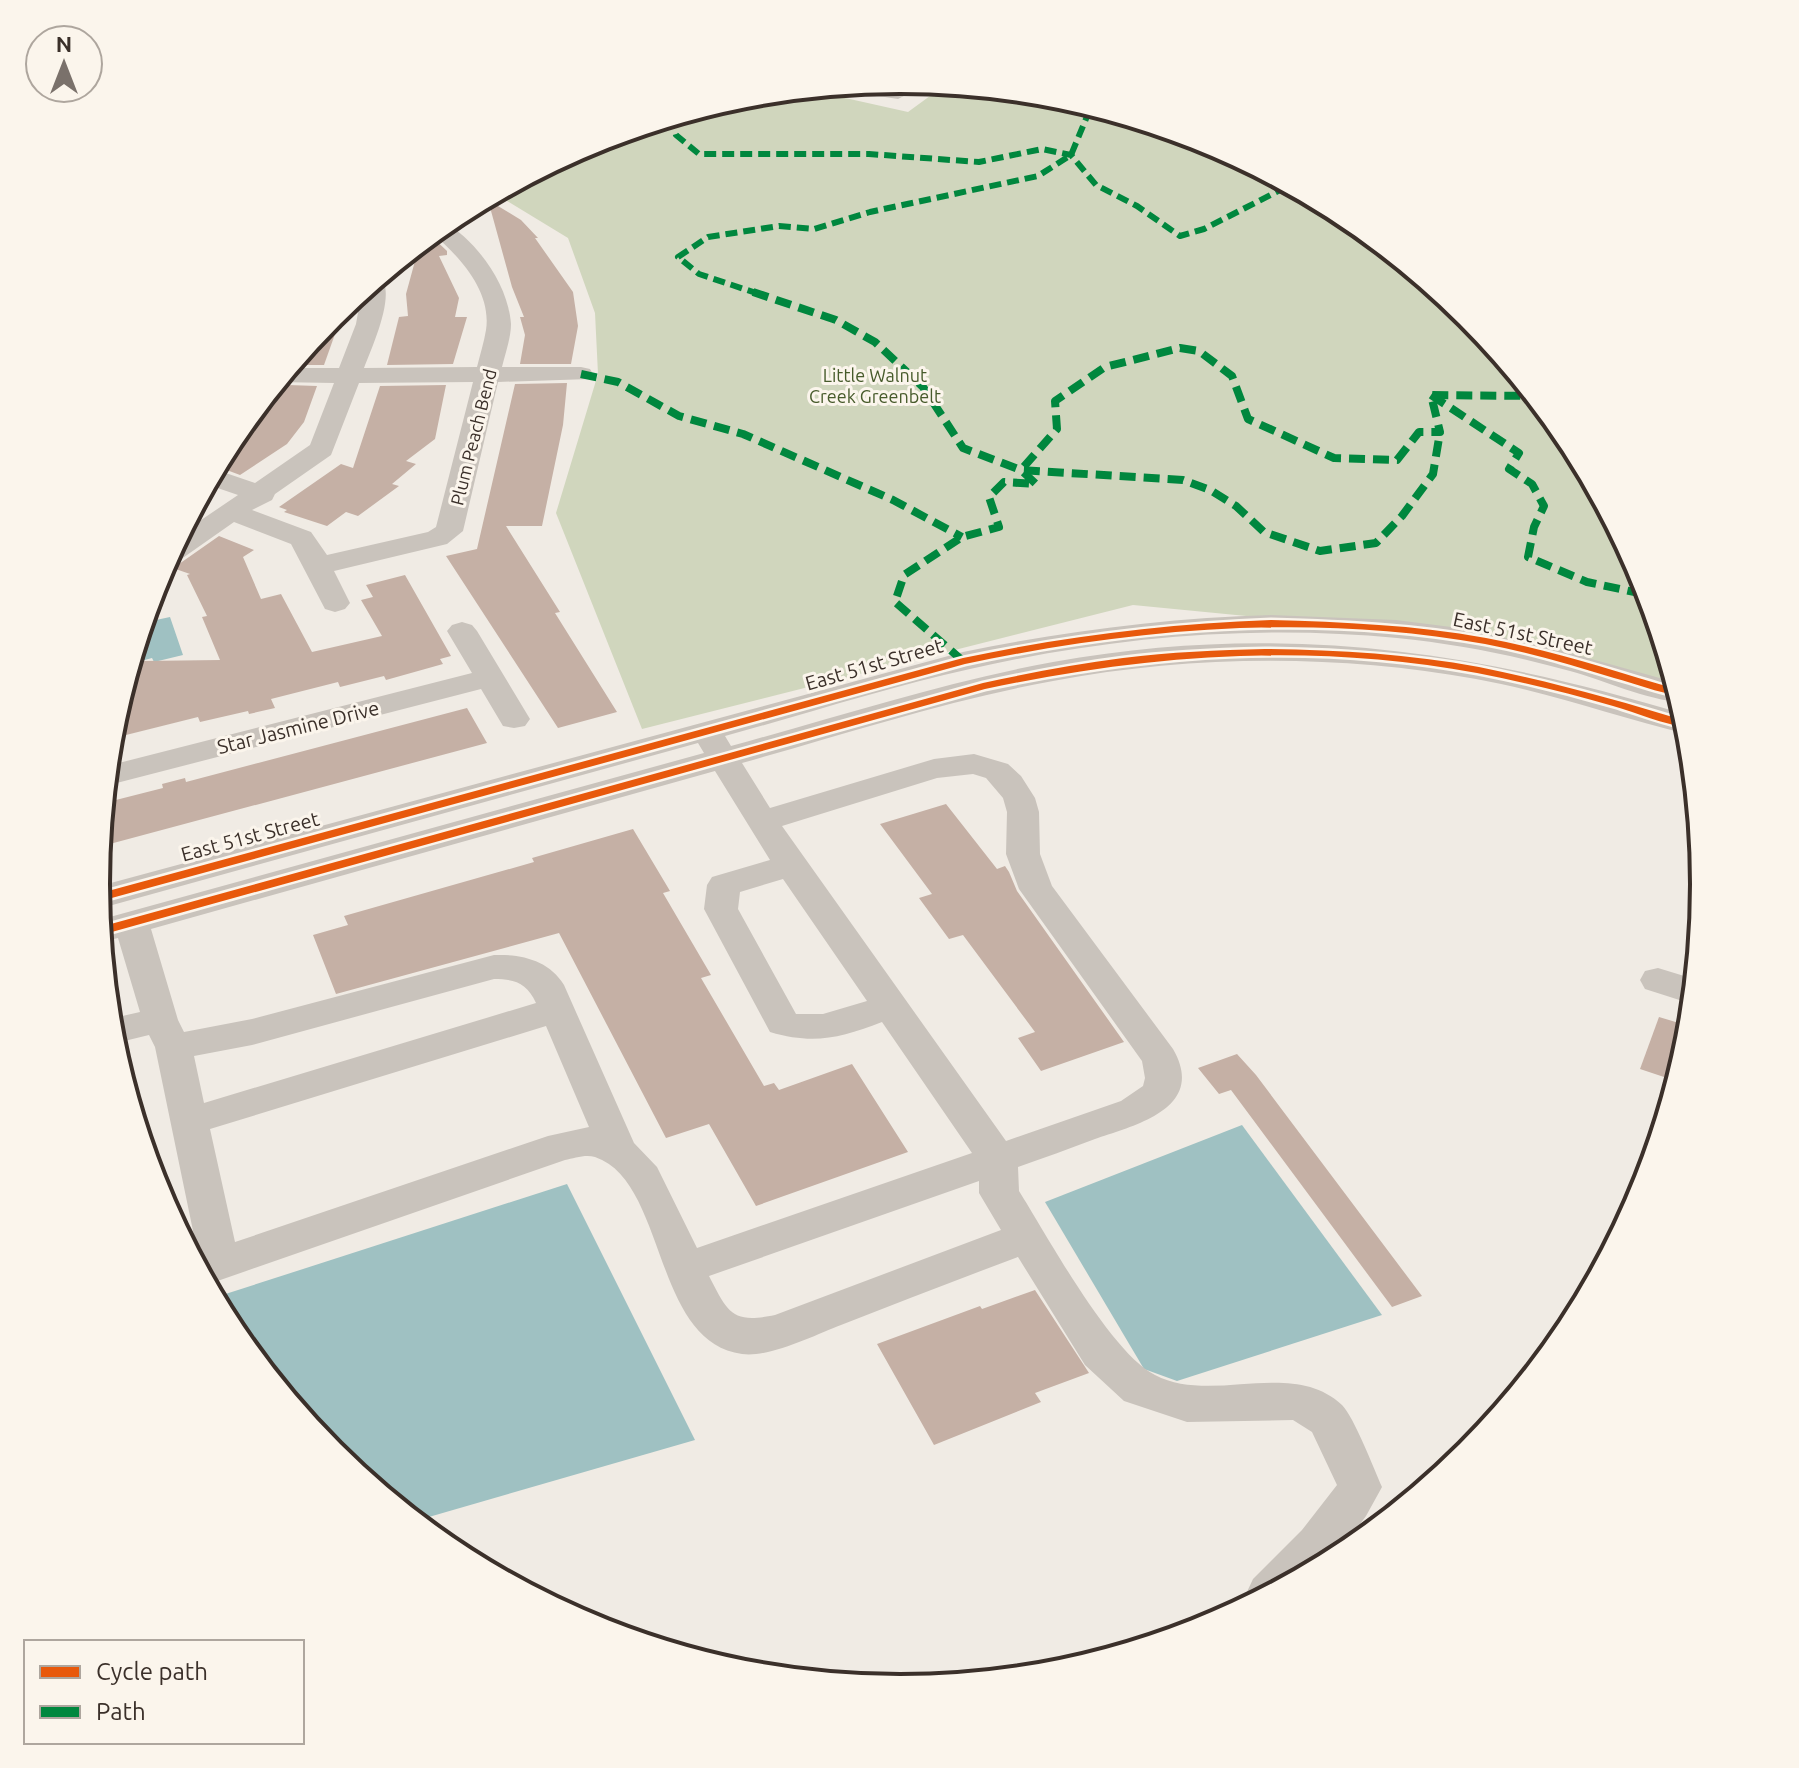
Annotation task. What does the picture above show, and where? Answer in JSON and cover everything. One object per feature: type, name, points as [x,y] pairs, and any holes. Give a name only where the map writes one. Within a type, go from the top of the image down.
[{"type":"street","name":"Plum Peach Bend","points":[[318,566],[447,533],[499,327],[496,302],[476,262],[448,236]]},
{"type":"street","points":[[187,543],[262,494],[322,449],[368,324],[374,295]]},
{"type":"street","points":[[295,376],[581,374]]},
{"type":"street","points":[[221,480],[262,494]]},
{"type":"street","points":[[234,513],[301,538],[335,603]]},
{"type":"street","name":"East 51st Street","points":[[116,927],[714,745],[1020,647],[1108,632],[1185,625],[1320,624],[1461,638],[1576,664],[1665,689]]},
{"type":"street","points":[[462,631],[514,719]]},
{"type":"street","name":"East 51st Street","points":[[110,895],[714,745],[1056,669],[1196,653],[1323,652],[1453,666],[1547,684],[1672,721]]},
{"type":"street","name":"Star Jasmine Drive","points":[[117,773],[490,678]]},
{"type":"street","points":[[714,745],[791,865],[998,1160],[999,1193],[1100,1353],[1139,1388],[1187,1404],[1300,1402],[1328,1419],[1360,1487],[1304,1562]]},
{"type":"street","points":[[686,1268],[1134,1111],[1159,1095],[1166,1078],[1160,1058],[1036,889],[1023,854],[1023,812],[1010,783],[997,771],[974,764],[934,769],[762,821]]},
{"type":"street","points":[[791,865],[724,885],[720,898],[721,909],[783,1023],[796,1029],[819,1029],[890,1006]]},
{"type":"street","points":[[116,927],[166,1033],[191,1121],[209,1267]]},
{"type":"street","points":[[124,1032],[252,1032],[494,967],[519,966],[534,973],[546,985],[619,1152]]},
{"type":"street","points":[[1658,980],[1683,988]]},
{"type":"street","points":[[191,1121],[557,1010]]},
{"type":"street","points":[[209,1268],[562,1146],[598,1142],[619,1152],[642,1172],[711,1322],[739,1338],[778,1331],[1027,1237]]},
{"type":"green space","name":"Little Walnut Creek Greenbelt","points":[[931,95],[1003,101],[1054,109],[1153,136],[1249,175],[1338,227],[1380,257],[1458,325],[1526,403],[1556,445],[1608,535],[1648,630],[1664,686],[1461,637],[1133,605],[642,729],[556,513],[598,374],[595,313],[568,238],[505,200],[597,154],[695,121],[745,109],[840,97],[908,112]]},
{"type":"water","points":[[170,617],[183,655],[154,662],[152,658],[142,661],[155,620]]},
{"type":"water","points":[[1242,1125],[1382,1315],[1177,1381],[1144,1369],[1045,1202]]},
{"type":"water","points":[[567,1184],[695,1440],[428,1517],[341,1443],[306,1405],[273,1365],[225,1294]]},
{"type":"building","points":[[497,205],[521,220],[538,238],[535,238],[573,292],[578,326],[571,364],[520,364],[525,335],[520,317],[524,317],[512,287],[490,209]]},
{"type":"building","points":[[439,243],[447,251],[447,255],[439,256],[459,298],[455,317],[467,317],[453,364],[387,365],[399,317],[408,316],[406,294],[415,261]]},
{"type":"building","points":[[336,330],[324,365],[304,365]]},
{"type":"building","points":[[567,383],[563,425],[542,526],[506,526],[560,612],[555,613],[617,712],[558,728],[446,556],[477,549],[515,384]]},
{"type":"building","points":[[288,385],[317,386],[304,422],[287,444],[240,475],[227,470],[273,403]]},
{"type":"building","points":[[446,385],[435,439],[406,461],[416,464],[392,484],[399,486],[358,516],[346,512],[327,526],[284,512],[287,510],[279,507],[341,464],[353,468],[380,386]]},
{"type":"building","points":[[219,536],[254,550],[243,557],[261,599],[281,594],[312,652],[382,636],[361,600],[373,597],[366,585],[405,575],[451,656],[440,659],[443,664],[386,680],[384,676],[340,687],[338,682],[271,699],[275,708],[200,722],[198,717],[124,735],[142,661],[220,660],[202,617],[207,616],[187,575],[190,574],[176,569]]},
{"type":"building","points":[[467,708],[487,743],[111,844],[114,800],[163,788],[162,784],[185,778],[186,782]]},
{"type":"building","points":[[946,804],[997,869],[1005,866],[1017,891],[1124,1042],[1041,1071],[1018,1038],[1035,1032],[963,935],[949,939],[919,898],[932,894],[880,824]]},
{"type":"building","points":[[633,829],[670,891],[663,893],[711,975],[701,978],[764,1086],[774,1083],[779,1090],[852,1064],[908,1152],[756,1206],[709,1124],[666,1138],[559,933],[336,994],[313,935],[348,925],[344,916],[534,862],[532,858]]},
{"type":"building","points":[[1659,1017],[1677,1022],[1665,1077],[1640,1069]]},
{"type":"building","points":[[1237,1054],[1422,1296],[1392,1307],[1231,1090],[1219,1094],[1198,1068]]},
{"type":"building","points":[[1035,1290],[1089,1373],[1035,1393],[1041,1402],[934,1445],[877,1344],[980,1306],[982,1309]]},
{"type":"marked path","points":[[1087,117],[1071,155],[1038,176],[870,212],[814,229],[779,226],[708,237],[678,257],[699,274],[836,320],[875,342],[923,387],[963,448],[1021,470],[1183,480],[1210,490],[1236,506],[1264,532],[1320,551],[1376,543],[1402,516],[1433,474],[1440,432]]},
{"type":"marked path","points":[[674,128],[676,135],[699,154],[869,154],[979,162],[1042,149],[1071,155],[1096,185],[1137,206],[1180,236],[1204,229],[1278,191]]},
{"type":"marked path","points":[[963,661],[895,602],[904,575],[962,537],[999,527],[989,497],[1004,482],[1036,484],[1021,470],[1057,429],[1055,401],[1105,367],[1180,348],[1199,351],[1232,376],[1248,419],[1334,458],[1397,460],[1419,432],[1440,432],[1431,395],[1520,396]]},
{"type":"marked path","points":[[581,374],[618,382],[679,416],[743,434],[893,500],[962,537]]},
{"type":"marked path","points":[[1431,395],[1519,453],[1509,469],[1532,484],[1544,506],[1534,527],[1528,557],[1587,582],[1633,592]]},
{"type":"cycle path","points":[[110,894],[963,661],[1086,638],[1210,625],[1333,625],[1396,629],[1514,647],[1665,689]]},
{"type":"cycle path","points":[[111,928],[983,686],[1053,671],[1123,661],[1194,654],[1265,652],[1407,660],[1477,670],[1547,685],[1672,720]]}]
